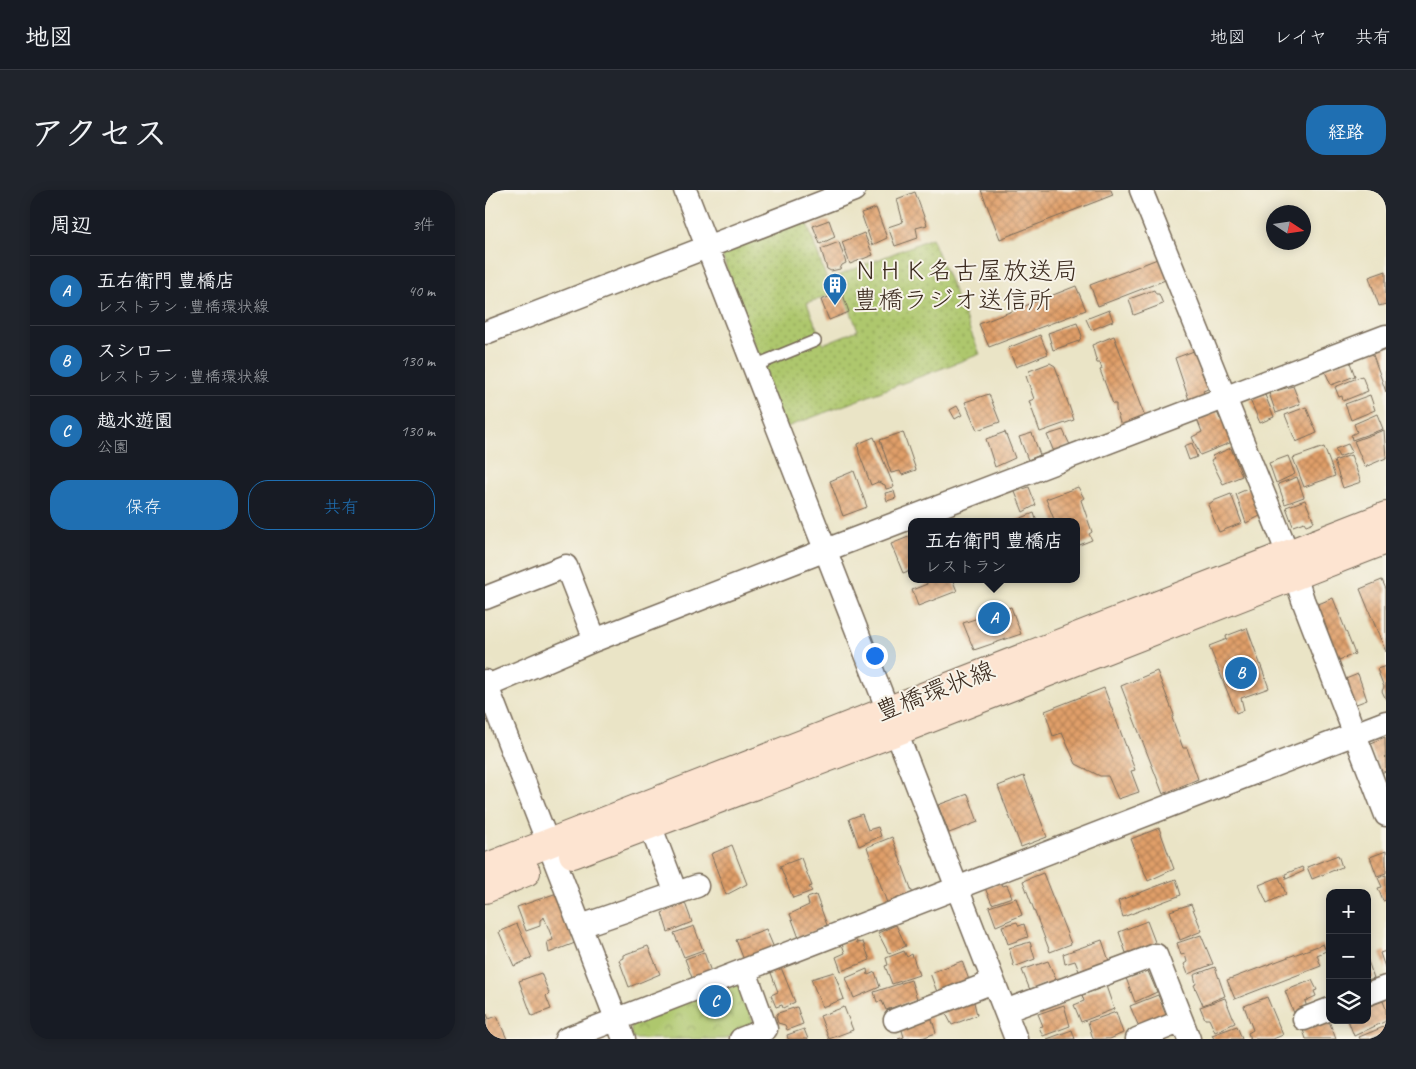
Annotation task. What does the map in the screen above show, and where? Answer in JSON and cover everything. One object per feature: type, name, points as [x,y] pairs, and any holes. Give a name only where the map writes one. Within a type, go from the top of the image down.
[{"type":"main road","name":"豊橋環状線","points":[[485,889],[553,852],[1292,565],[1386,516]]},
{"type":"main road","name":"豊橋環状線","points":[[1292,565],[1386,540]]},
{"type":"main road","name":"豊橋環状線","points":[[485,868],[553,852],[656,842],[891,721]]},
{"type":"street","points":[[685,190],[891,721],[928,811],[955,889],[1016,1039]]},
{"type":"street","points":[[485,333],[854,190]]},
{"type":"street","points":[[1141,190],[1226,397],[1292,565],[1386,815]]},
{"type":"street","points":[[910,518],[1386,336]]},
{"type":"street","points":[[620,1030],[553,852],[486,685],[595,640],[908,519]]},
{"type":"street","points":[[485,598],[566,566],[595,640]]},
{"type":"street","points":[[566,1039],[620,1030],[745,971],[1386,722]]},
{"type":"street","points":[[581,926],[687,889],[656,842]]},
{"type":"street","points":[[1005,1011],[1156,955],[1185,1030],[1137,1039]]},
{"type":"street","points":[[741,1039],[766,1029],[745,971]]},
{"type":"street","points":[[895,1020],[993,982]]},
{"type":"street","points":[[1371,993],[1386,987]]},
{"type":"street","points":[[1304,1019],[1326,1011]]},
{"type":"lane","points":[[754,366],[815,341]]},
{"type":"green space","points":[[805,218],[827,280],[932,238],[980,354],[784,428],[720,250]],"holes":[[[842,290],[858,330],[823,344],[807,303]]]},
{"type":"green space","points":[[742,983],[754,1027],[724,1039],[631,1039],[631,1020]]},
{"type":"building","points":[[981,190],[1111,190],[1113,195],[1000,239]]},
{"type":"building","points":[[915,192],[927,225],[916,228],[918,238],[895,246],[888,227],[903,222],[897,199]]},
{"type":"building","points":[[876,208],[887,238],[872,245],[861,213]]},
{"type":"building","points":[[829,220],[835,237],[820,244],[813,226]]},
{"type":"building","points":[[864,233],[873,255],[850,264],[842,242]]},
{"type":"building","points":[[839,242],[846,263],[840,269],[831,271],[827,269],[821,249]]},
{"type":"building","points":[[1160,258],[1168,279],[1098,306],[1090,285]]},
{"type":"building","points":[[1386,271],[1386,304],[1379,306],[1369,277]]},
{"type":"building","points":[[1076,286],[1086,310],[989,347],[979,324]]},
{"type":"building","points":[[1154,290],[1156,294],[1159,294],[1163,304],[1134,315],[1129,299]]},
{"type":"building","name":"ＮＨＫ名古屋放送局 豊橋ラジオ送信所","points":[[842,292],[849,312],[829,320],[821,300]]},
{"type":"building","points":[[1109,310],[1113,321],[1091,330],[1086,319]]},
{"type":"building","points":[[1077,323],[1082,336],[1079,341],[1053,350],[1048,333]]},
{"type":"building","points":[[1040,335],[1048,354],[1016,367],[1008,348]]},
{"type":"building","points":[[1114,336],[1146,420],[1122,429],[1116,404],[1113,404],[1100,370],[1102,369],[1100,363],[1097,363],[1092,345]]},
{"type":"building","points":[[1386,346],[1386,392],[1372,352]]},
{"type":"building","points":[[1194,351],[1208,389],[1203,391],[1206,397],[1190,403],[1175,358]]},
{"type":"building","points":[[1349,360],[1355,376],[1331,385],[1324,369]]},
{"type":"building","points":[[1050,363],[1055,366],[1074,420],[1040,432],[1029,401],[1034,399],[1026,376],[1030,375],[1029,371]]},
{"type":"building","points":[[1362,376],[1368,391],[1343,401],[1342,396],[1339,397],[1335,387]]},
{"type":"building","points":[[1293,386],[1300,404],[1276,413],[1269,393]]},
{"type":"building","points":[[989,394],[1000,422],[977,430],[965,402]]},
{"type":"building","points":[[1265,395],[1274,417],[1260,423],[1250,400]]},
{"type":"building","points":[[1370,395],[1375,410],[1351,420],[1345,404]]},
{"type":"building","points":[[957,406],[962,415],[955,419],[950,410]]},
{"type":"building","points":[[1306,407],[1317,433],[1296,442],[1285,415]]},
{"type":"building","points":[[1217,412],[1220,419],[1224,419],[1232,442],[1200,455],[1192,437],[1202,432],[1197,419]]},
{"type":"building","points":[[1377,414],[1383,429],[1352,440],[1351,435],[1357,432],[1354,424]]},
{"type":"building","points":[[1063,430],[1070,445],[1054,452],[1047,435]]},
{"type":"building","points":[[1384,430],[1386,458],[1365,467],[1354,441]]},
{"type":"building","points":[[903,432],[916,470],[902,475],[900,471],[891,473],[880,440]]},
{"type":"building","points":[[1005,432],[1015,458],[995,467],[986,439]]},
{"type":"building","points":[[1032,433],[1040,455],[1028,460],[1019,437]]},
{"type":"building","points":[[874,437],[894,487],[886,489],[885,485],[878,482],[871,485],[859,453],[858,444]]},
{"type":"building","points":[[1192,443],[1197,457],[1189,460],[1184,446]]},
{"type":"building","points":[[1348,444],[1352,452],[1339,457],[1335,449]]},
{"type":"building","points":[[1324,447],[1335,476],[1304,487],[1293,458]]},
{"type":"building","points":[[1231,448],[1242,476],[1223,484],[1211,460],[1214,458],[1212,456]]},
{"type":"building","points":[[1351,455],[1361,482],[1343,488],[1334,461]]},
{"type":"building","points":[[1288,456],[1295,474],[1276,483],[1269,463]]},
{"type":"building","points":[[854,471],[867,507],[843,516],[830,481]]},
{"type":"building","points":[[1297,477],[1304,497],[1285,504],[1278,484]]},
{"type":"building","points":[[1029,487],[1036,505],[1023,512],[1015,492]]},
{"type":"building","points":[[1078,487],[1084,498],[1081,500],[1092,532],[1089,534],[1092,540],[1080,545],[1080,518],[1053,518],[1046,499]]},
{"type":"building","points":[[1250,488],[1260,516],[1246,523],[1236,494]]},
{"type":"building","points":[[894,491],[896,498],[887,501],[885,493]]},
{"type":"building","points":[[1231,494],[1242,523],[1219,532],[1208,505]]},
{"type":"building","points":[[1305,500],[1314,522],[1306,525],[1304,522],[1293,526],[1286,507]]},
{"type":"building","points":[[1034,513],[1036,518],[1021,518]]},
{"type":"building","points":[[908,537],[908,571],[903,573],[891,544]]},
{"type":"building","points":[[1382,580],[1386,589],[1386,652],[1360,589]]},
{"type":"building","points":[[954,583],[957,591],[918,606],[912,590],[927,584]]},
{"type":"building","points":[[1333,598],[1355,654],[1336,661],[1316,605]]},
{"type":"building","points":[[1011,607],[1021,634],[974,650],[963,623]]},
{"type":"building","points":[[1247,628],[1269,688],[1241,698],[1244,710],[1236,713],[1209,646],[1227,639],[1226,636]]},
{"type":"building","points":[[1386,666],[1386,700],[1382,691],[1384,687],[1377,669]]},
{"type":"building","points":[[1157,671],[1174,715],[1172,718],[1183,748],[1187,748],[1198,779],[1163,794],[1121,686]]},
{"type":"building","points":[[1358,674],[1367,700],[1351,706],[1341,681]]},
{"type":"building","points":[[1104,688],[1135,770],[1131,771],[1139,792],[1118,799],[1108,776],[1100,776],[1076,764],[1062,733],[1053,736],[1045,711]]},
{"type":"building","points":[[1385,737],[1386,771],[1381,773],[1369,744]]},
{"type":"building","points":[[1024,776],[1047,837],[1021,847],[998,786]]},
{"type":"building","points":[[968,794],[978,822],[949,833],[938,805]]},
{"type":"building","points":[[862,814],[868,830],[878,827],[881,836],[859,846],[849,819]]},
{"type":"building","points":[[1159,828],[1174,869],[1148,881],[1131,839]]},
{"type":"building","points":[[892,837],[913,894],[887,903],[867,847]]},
{"type":"building","points":[[732,845],[747,884],[726,895],[711,854]]},
{"type":"building","points":[[1386,851],[1386,873],[1377,876],[1370,857]]},
{"type":"building","points":[[1338,855],[1342,867],[1312,879],[1307,867]]},
{"type":"building","points":[[801,858],[812,886],[809,887],[812,891],[793,898],[780,866]]},
{"type":"building","points":[[1302,867],[1304,871],[1286,879],[1285,874]]},
{"type":"building","points":[[1043,873],[1071,944],[1050,952],[1023,881]]},
{"type":"building","points":[[1386,875],[1386,900],[1383,901],[1378,888],[1382,887],[1378,878]]},
{"type":"building","points":[[1279,877],[1286,894],[1267,903],[1259,885]]},
{"type":"building","points":[[1176,879],[1181,895],[1123,917],[1118,901]]},
{"type":"building","points":[[1000,882],[1002,886],[1007,885],[1012,897],[992,904],[985,888]]},
{"type":"building","points":[[557,893],[575,943],[549,953],[547,942],[553,940],[544,917],[540,920],[540,926],[526,931],[517,907]]},
{"type":"building","points":[[816,895],[827,925],[799,938],[790,914],[809,905],[807,898]]},
{"type":"building","points":[[1016,898],[1022,915],[996,926],[989,907]]},
{"type":"building","points":[[685,903],[692,922],[668,932],[662,913]]},
{"type":"building","points":[[1191,904],[1202,931],[1180,940],[1170,911]]},
{"type":"building","points":[[1147,921],[1155,942],[1153,946],[1126,953],[1119,932]]},
{"type":"building","points":[[1017,922],[1019,926],[1024,924],[1028,937],[1008,944],[1002,926]]},
{"type":"building","points":[[517,924],[532,958],[514,966],[499,932]]},
{"type":"building","points":[[896,925],[906,946],[889,954],[878,933]]},
{"type":"building","points":[[694,926],[703,950],[684,957],[674,933]]},
{"type":"building","points":[[766,929],[774,948],[744,960],[736,940]]},
{"type":"building","points":[[1201,935],[1213,964],[1188,974],[1184,964],[1187,962],[1185,954],[1181,955],[1177,943]]},
{"type":"building","points":[[855,938],[857,943],[863,942],[870,960],[841,971],[836,957],[845,953],[842,944]]},
{"type":"building","points":[[1102,940],[1109,961],[1079,971],[1075,961],[1065,964],[1063,954]]},
{"type":"building","points":[[1030,942],[1035,959],[1014,967],[1009,948]]},
{"type":"building","points":[[1323,944],[1326,951],[1317,955],[1321,966],[1235,999],[1227,980]]},
{"type":"building","points":[[648,946],[660,974],[629,987],[619,960],[623,958],[623,955]]},
{"type":"building","points":[[904,951],[907,957],[912,954],[919,975],[892,984],[885,966],[888,965],[886,958]]},
{"type":"building","points":[[1386,951],[1386,970],[1380,953]]},
{"type":"building","points":[[704,952],[712,975],[694,983],[685,959]]},
{"type":"building","points":[[962,961],[969,980],[937,992],[930,973]]},
{"type":"building","points":[[1048,961],[1057,982],[1045,987],[1044,984],[1030,990],[1022,970]]},
{"type":"building","points":[[780,965],[795,1002],[783,1008],[782,1005],[776,1007],[771,995],[778,992],[770,970]]},
{"type":"building","points":[[1215,967],[1225,996],[1203,1005],[1194,985],[1196,984],[1194,975]]},
{"type":"building","points":[[867,969],[868,975],[875,972],[880,987],[854,998],[846,978]]},
{"type":"building","points":[[1147,969],[1157,992],[1135,1002],[1126,978]]},
{"type":"building","points":[[834,972],[844,999],[822,1007],[811,979]]},
{"type":"building","points":[[541,973],[549,993],[546,996],[551,1009],[532,1016],[519,981]]},
{"type":"building","points":[[911,980],[917,999],[886,1010],[882,1001],[877,1002],[874,992]]},
{"type":"building","points":[[1312,980],[1317,990],[1314,991],[1316,996],[1305,1001],[1307,1008],[1294,1013],[1285,991]]},
{"type":"building","points":[[1106,986],[1114,1009],[1081,1022],[1074,1005],[1084,1001],[1082,995]]},
{"type":"building","points":[[1158,995],[1166,1015],[1139,1027],[1130,1006]]},
{"type":"building","points":[[1267,997],[1283,1035],[1273,1039],[1250,1039],[1248,1033],[1253,1030],[1244,1006]]},
{"type":"building","points":[[973,998],[977,1015],[952,1025],[944,1010]]},
{"type":"building","points":[[1225,998],[1235,1023],[1215,1032],[1209,1019],[1205,1019],[1200,1007]]},
{"type":"building","points":[[1383,1001],[1386,1009],[1386,1021],[1354,1036],[1350,1024],[1371,1024],[1371,1006]]},
{"type":"building","points":[[1064,1005],[1070,1026],[1043,1036],[1039,1027],[1043,1026],[1038,1014]]},
{"type":"building","points":[[797,1007],[803,1024],[787,1030],[785,1025],[778,1023],[776,1016],[778,1013]]},
{"type":"building","points":[[844,1007],[853,1030],[829,1039],[820,1016]]},
{"type":"building","points":[[1116,1012],[1123,1033],[1110,1039],[1093,1039],[1088,1022]]},
{"type":"building","points":[[487,1014],[489,1019],[497,1016],[507,1039],[485,1039]]},
{"type":"building","points":[[931,1016],[936,1033],[919,1039],[898,1039],[904,1037],[901,1027]]},
{"type":"building","points":[[1326,1022],[1326,1024],[1330,1024],[1336,1039],[1306,1039],[1303,1030]]},
{"type":"building","points":[[1237,1026],[1242,1039],[1214,1039],[1212,1035]]},
{"type":"building","points":[[1386,1026],[1386,1033],[1371,1039],[1360,1039],[1359,1037]]},
{"type":"building","points":[[804,1029],[808,1039],[788,1039],[787,1035]]},
{"type":"building","points":[[1072,1030],[1075,1039],[1047,1039]]},
{"type":"place","name":"ＮＨＫ名古屋放送局 豊橋ラジオ送信所","points":[[835,306]]},
{"type":"place","name":"五右衛門 豊橋店","points":[[994,618]]},
{"type":"place","name":"スシロー","points":[[1241,673]]},
{"type":"place","name":"越水遊園","points":[[715,1001]]}]
